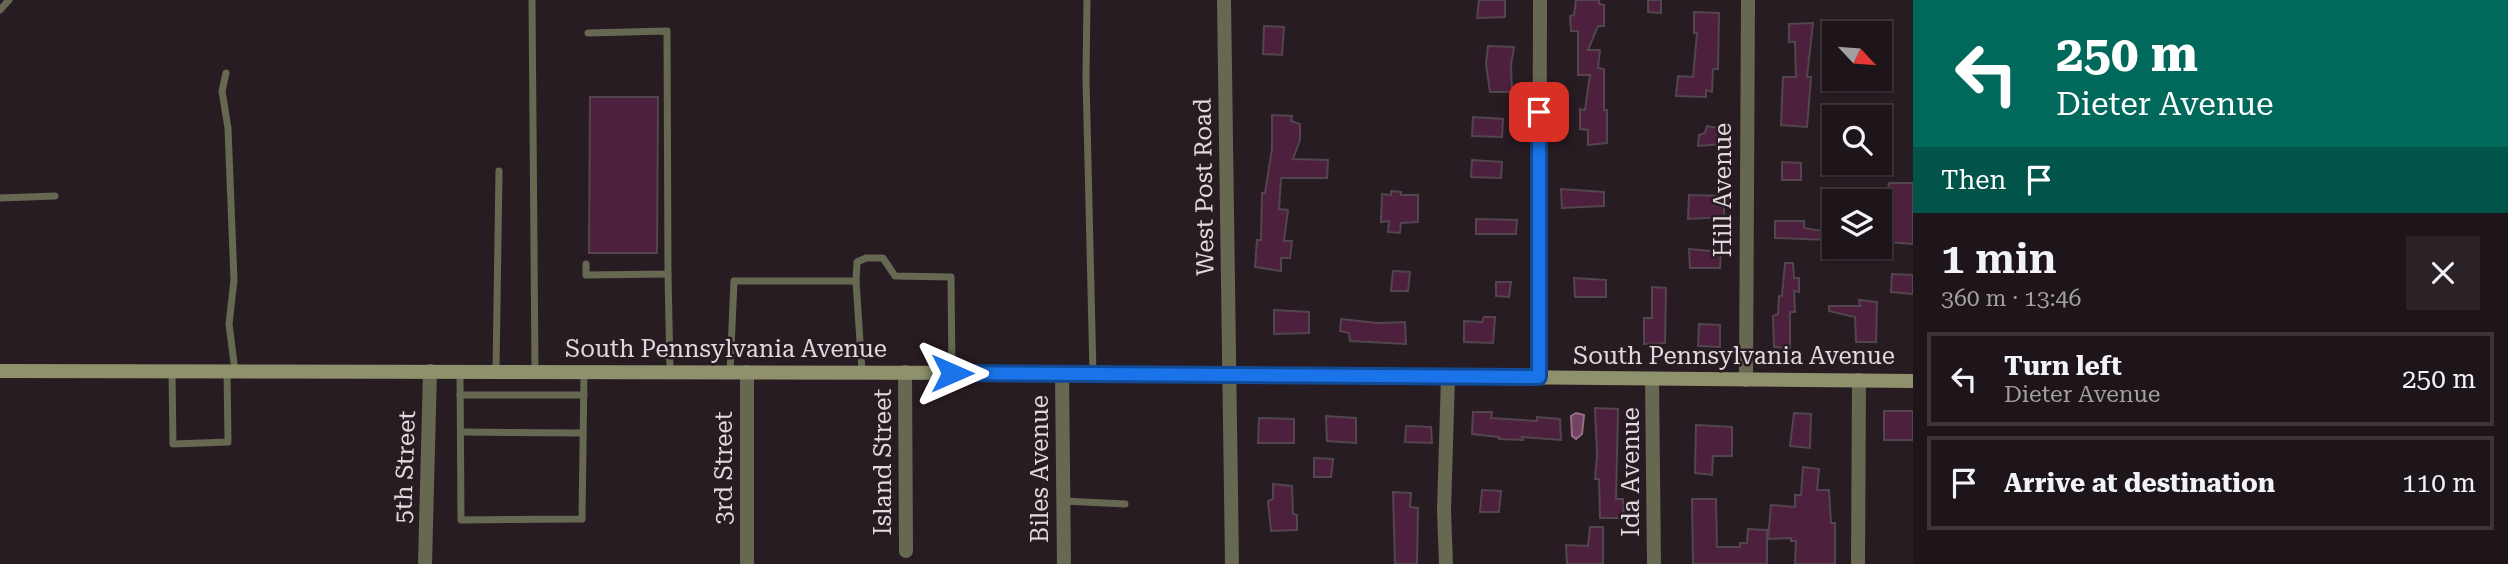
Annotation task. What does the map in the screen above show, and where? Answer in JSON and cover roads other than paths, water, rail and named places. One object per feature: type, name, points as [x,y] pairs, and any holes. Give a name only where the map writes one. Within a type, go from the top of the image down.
[{"type":"main road","name":"South Pennsylvania Avenue","points":[[0,371],[905,372],[1913,381]]},
{"type":"street","name":"West Post Road","points":[[1224,0],[1232,564]]},
{"type":"street","points":[[1539,377],[1540,0]]},
{"type":"street","name":"Hill Avenue","points":[[1746,380],[1748,0]]},
{"type":"street","name":"5th Street","points":[[425,564],[430,371]]},
{"type":"street","name":"3rd Street","points":[[747,372],[747,564]]},
{"type":"street","name":"Island Street","points":[[905,372],[906,551]]},
{"type":"street","name":"Biles Avenue","points":[[1062,373],[1064,564]]},
{"type":"street","points":[[1446,564],[1444,511],[1448,376]]},
{"type":"street","name":"Ida Avenue","points":[[1652,379],[1654,564]]},
{"type":"street","points":[[1858,564],[1859,380]]},
{"type":"lane","points":[[0,10],[9,0]]},
{"type":"lane","points":[[532,0],[534,371]]},
{"type":"lane","points":[[1087,0],[1086,78],[1093,374]]},
{"type":"lane","points":[[587,33],[667,31],[670,372]]},
{"type":"lane","points":[[172,372],[173,444],[228,442],[231,371],[229,324],[234,280],[228,128],[222,90],[226,73]]},
{"type":"lane","points":[[496,371],[499,171]]},
{"type":"lane","points":[[0,198],[55,197]]},
{"type":"lane","points":[[862,372],[857,262],[866,258],[883,258],[895,275],[951,278],[952,373]]},
{"type":"lane","points":[[586,264],[586,275],[668,274]]},
{"type":"lane","points":[[730,372],[734,281],[856,281]]},
{"type":"lane","points":[[460,371],[461,520],[582,519],[584,371]]},
{"type":"lane","points":[[460,394],[584,395]]},
{"type":"lane","points":[[461,432],[583,433]]},
{"type":"lane","points":[[1063,501],[1125,505]]}]
